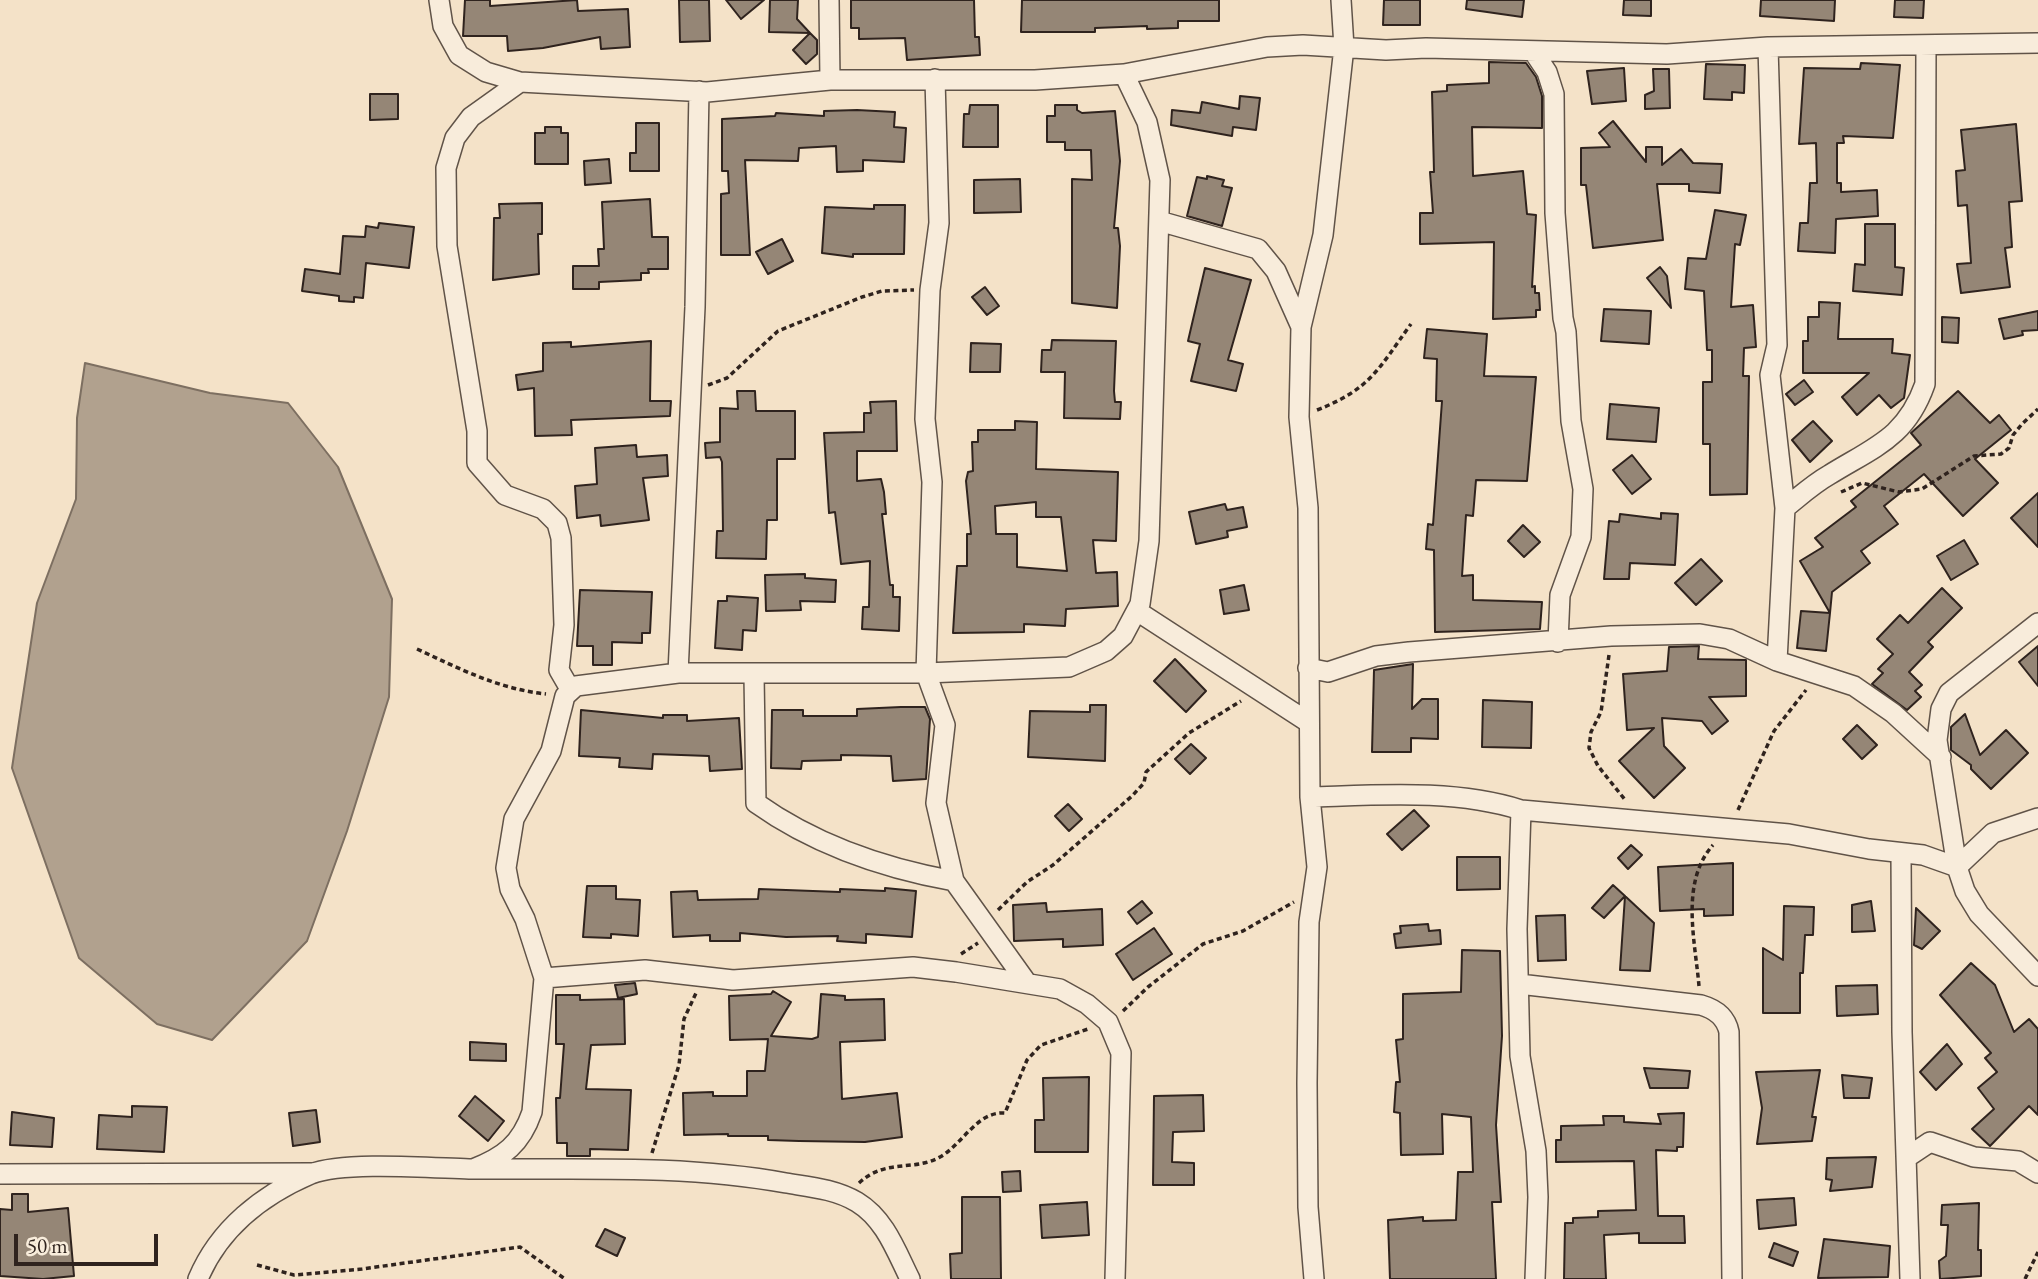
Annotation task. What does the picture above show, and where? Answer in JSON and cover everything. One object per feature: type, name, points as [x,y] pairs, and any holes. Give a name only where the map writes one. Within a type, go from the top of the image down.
[{"type":"street","points":[[439,0],[443,26],[459,55],[486,72],[520,82],[699,91],[830,80],[1035,80],[1124,74],[1267,47],[1667,54],[1768,47],[2038,43]]},
{"type":"street","points":[[829,0],[830,80]]},
{"type":"street","points":[[1314,1279],[1308,1206],[1307,1097],[1312,893],[1317,867],[1310,797],[1311,731],[1308,722],[1308,508],[1299,417],[1301,327],[1323,235],[1344,47],[1341,0]]},
{"type":"street","points":[[1785,508],[1827,476],[1885,442],[1906,423],[1924,384],[1926,46]]},
{"type":"street","points":[[1768,47],[1777,345],[1770,375],[1785,508],[1776,661]]},
{"type":"street","points":[[1532,51],[1547,72],[1554,94],[1555,214],[1571,421],[1583,489],[1581,537],[1560,595],[1558,642]]},
{"type":"street","points":[[473,1169],[498,1159],[514,1146],[525,1131],[532,1112],[544,978],[525,919],[510,889],[506,868],[514,819],[551,751],[568,693],[576,686],[678,673],[926,673],[1069,667],[1106,651],[1123,636],[1137,611],[1149,541],[1160,180],[1147,122],[1124,74]]},
{"type":"street","points":[[935,79],[939,223],[930,290],[925,419],[932,482],[926,673],[946,725],[936,803],[954,881],[1027,983]]},
{"type":"street","points":[[520,82],[471,117],[455,138],[446,168],[447,246],[477,431],[477,463],[505,495],[551,516],[557,523],[561,538],[564,625],[559,670],[568,693]]},
{"type":"street","points":[[678,673],[691,389],[699,91]]},
{"type":"street","points":[[1159,221],[1258,249],[1276,271],[1301,327]]},
{"type":"street","points":[[1137,611],[1308,722]]},
{"type":"street","points":[[2038,624],[1949,693],[1937,724],[1957,867],[1965,891],[1979,914],[2038,976]]},
{"type":"street","points":[[1308,667],[1328,672],[1376,656],[1611,636],[1700,634],[1729,639],[1776,661],[1854,686],[1875,699],[1941,757]]},
{"type":"street","points":[[754,675],[756,803],[786,824],[833,849],[919,875],[954,881]]},
{"type":"street","points":[[1310,797],[1401,794],[1501,804],[1521,810],[1727,827],[1923,855],[1957,867]]},
{"type":"street","points":[[1521,810],[1520,1056],[1536,1162],[1535,1279]]},
{"type":"street","points":[[1957,867],[1993,833],[2038,818]]},
{"type":"street","points":[[1901,853],[1902,1032],[1909,1156],[1910,1279]]},
{"type":"street","points":[[544,978],[645,970],[733,980],[913,967],[1060,989],[1087,1004],[1108,1022],[1121,1053],[1115,1279]]},
{"type":"street","points":[[1519,984],[1701,1005],[1719,1013],[1729,1032],[1732,1279]]},
{"type":"street","points":[[1909,1156],[1924,1143],[1935,1143],[1974,1157],[2018,1161],[2038,1173]]},
{"type":"street","points":[[0,1174],[313,1173],[363,1167],[647,1168],[764,1179],[844,1196],[859,1203],[880,1223],[910,1279]]},
{"type":"street","points":[[198,1279],[223,1235],[250,1209],[313,1173]]},
{"type":"path","points":[[691,389],[727,378],[768,337],[789,326],[882,291],[930,290]]},
{"type":"path","points":[[1299,417],[1348,398],[1366,385],[1411,324]]},
{"type":"path","points":[[1838,494],[1863,484],[1899,492],[1922,489],[1974,456],[2001,454],[2009,448],[2013,435],[2022,424],[2038,410]]},
{"type":"path","points":[[1611,636],[1601,712],[1591,732],[1589,748],[1598,766],[1642,820]]},
{"type":"path","points":[[417,649],[516,691],[568,693]]},
{"type":"path","points":[[1701,1005],[1692,914],[1696,871],[1704,855],[1727,827],[1747,792],[1774,731],[1817,674]]},
{"type":"path","points":[[936,970],[969,950],[990,929],[997,910],[1006,899],[1053,864],[1132,796],[1144,783],[1146,772],[1189,733],[1243,699],[1263,691]]},
{"type":"path","points":[[844,1196],[870,1173],[891,1165],[940,1157],[983,1118],[995,1112],[1005,1113],[1027,1060],[1041,1045],[1108,1022],[1203,944],[1243,931],[1312,893]]},
{"type":"path","points":[[647,1168],[679,1065],[684,1019],[701,978]]},
{"type":"path","points":[[257,1265],[294,1275],[362,1269],[520,1247],[565,1279]]},
{"type":"path","points":[[2025,1279],[2038,1252]]},
{"type":"shaded area","points":[[85,363],[210,393],[288,403],[338,467],[392,599],[389,697],[347,831],[307,941],[212,1040],[157,1024],[79,958],[12,768],[37,603],[76,499],[77,418]]},
{"type":"building","points":[[465,0],[490,0],[490,6],[577,0],[578,11],[628,9],[630,47],[601,49],[600,37],[543,48],[508,51],[507,36],[463,36]]},
{"type":"building","points":[[679,0],[709,0],[710,41],[680,42]]},
{"type":"building","points":[[726,0],[764,0],[741,19]]},
{"type":"building","points":[[770,0],[798,0],[797,19],[810,33],[769,32]]},
{"type":"building","points":[[851,0],[974,0],[975,37],[979,37],[980,55],[907,60],[905,38],[859,39],[859,28],[851,28]]},
{"type":"building","points":[[1022,0],[1219,0],[1219,21],[1178,21],[1178,28],[1147,29],[1147,26],[1095,28],[1095,32],[1021,32]]},
{"type":"building","points":[[1384,0],[1420,0],[1420,25],[1383,25]]},
{"type":"building","points":[[1467,0],[1524,0],[1522,17],[1466,9]]},
{"type":"building","points":[[1624,0],[1651,0],[1651,16],[1623,15]]},
{"type":"building","points":[[1761,0],[1835,0],[1834,21],[1760,16]]},
{"type":"building","points":[[1895,0],[1924,0],[1923,18],[1894,17]]},
{"type":"building","points":[[810,33],[817,40],[817,54],[806,64],[793,50]]},
{"type":"building","points":[[1489,62],[1526,63],[1536,77],[1542,96],[1542,128],[1472,127],[1473,176],[1523,171],[1527,214],[1536,215],[1532,287],[1535,286],[1535,293],[1539,293],[1540,310],[1536,310],[1536,317],[1493,319],[1494,242],[1420,244],[1420,213],[1433,213],[1430,172],[1434,172],[1432,92],[1447,91],[1447,85],[1489,83]]},
{"type":"building","points":[[1861,63],[1900,65],[1893,138],[1843,136],[1844,143],[1837,143],[1837,183],[1841,183],[1841,192],[1877,190],[1878,216],[1836,219],[1835,253],[1798,251],[1800,223],[1808,223],[1810,183],[1817,183],[1816,143],[1799,144],[1804,68],[1860,69]]},
{"type":"building","points":[[1706,64],[1745,65],[1744,93],[1732,92],[1732,100],[1704,99]]},
{"type":"building","points":[[1624,68],[1626,101],[1592,104],[1587,71]]},
{"type":"building","points":[[1653,69],[1669,69],[1670,108],[1645,109],[1645,95],[1654,91]]},
{"type":"building","points":[[370,94],[398,94],[398,119],[370,120]]},
{"type":"building","points":[[1240,96],[1260,98],[1256,130],[1233,127],[1232,136],[1171,125],[1172,110],[1200,113],[1202,102],[1239,109]]},
{"type":"building","points":[[970,105],[998,105],[998,147],[963,147],[964,114],[969,114]]},
{"type":"building","points":[[1055,105],[1077,105],[1077,110],[1082,113],[1115,111],[1120,161],[1114,228],[1118,228],[1120,246],[1117,308],[1072,303],[1072,179],[1092,180],[1091,150],[1065,150],[1065,142],[1047,142],[1047,116],[1055,116]]},
{"type":"building","points":[[824,111],[895,112],[894,127],[906,128],[904,162],[863,160],[863,171],[837,172],[836,146],[799,148],[798,161],[745,160],[750,255],[721,255],[721,194],[729,193],[728,171],[722,171],[722,119],[775,116],[776,113],[824,116]]},
{"type":"building","points":[[1613,121],[1646,162],[1646,147],[1662,147],[1662,165],[1681,149],[1693,163],[1722,164],[1720,193],[1689,191],[1689,184],[1657,184],[1663,240],[1593,248],[1586,185],[1581,185],[1581,148],[1610,147],[1599,133]]},
{"type":"building","points":[[636,123],[659,123],[659,171],[630,171],[630,153],[636,153]]},
{"type":"building","points":[[2016,124],[2022,201],[2009,202],[2012,247],[2005,248],[2010,287],[1961,293],[1957,264],[1971,263],[1967,205],[1958,206],[1956,171],[1965,170],[1961,130]]},
{"type":"building","points":[[545,127],[561,127],[561,133],[568,133],[568,164],[535,164],[535,133],[545,133]]},
{"type":"building","points":[[609,159],[611,183],[585,185],[584,161]]},
{"type":"building","points":[[1207,176],[1224,180],[1222,186],[1232,188],[1222,226],[1187,216],[1197,177],[1207,179]]},
{"type":"building","points":[[1020,179],[1021,212],[974,213],[974,180]]},
{"type":"building","points":[[650,199],[652,237],[668,237],[668,269],[648,269],[649,273],[641,273],[641,280],[599,282],[599,289],[573,289],[573,266],[599,266],[598,249],[604,249],[602,202]]},
{"type":"building","points":[[542,203],[542,234],[538,234],[539,274],[493,280],[494,218],[500,218],[499,204]]},
{"type":"building","points":[[874,205],[905,205],[904,254],[853,254],[853,257],[822,253],[825,207],[874,209]]},
{"type":"building","points":[[1715,210],[1746,215],[1740,245],[1735,244],[1731,307],[1753,305],[1756,347],[1744,348],[1743,376],[1749,376],[1747,494],[1710,495],[1710,444],[1703,444],[1703,382],[1712,382],[1712,350],[1707,350],[1704,291],[1685,289],[1688,258],[1706,259]]},
{"type":"building","points":[[379,223],[414,227],[409,268],[366,263],[363,298],[354,297],[354,302],[339,301],[339,296],[302,291],[305,269],[340,274],[343,236],[365,237],[366,226],[378,228]]},
{"type":"building","points":[[1865,224],[1895,224],[1895,267],[1904,268],[1902,295],[1853,291],[1855,264],[1865,265]]},
{"type":"building","points":[[782,239],[793,261],[768,274],[756,252]]},
{"type":"building","points":[[1660,267],[1667,276],[1671,308],[1647,278]]},
{"type":"building","points":[[1205,268],[1251,280],[1228,360],[1243,364],[1236,391],[1191,381],[1200,344],[1188,341]]},
{"type":"building","points":[[985,287],[999,306],[987,315],[972,297]]},
{"type":"building","points":[[1819,302],[1840,303],[1838,339],[1893,339],[1892,353],[1910,355],[1904,398],[1891,408],[1879,395],[1857,415],[1842,397],[1869,373],[1803,373],[1803,341],[1808,341],[1808,317],[1819,317]]},
{"type":"building","points":[[1604,309],[1651,311],[1649,344],[1601,341]]},
{"type":"building","points":[[2038,311],[2038,330],[2022,331],[2023,335],[2004,339],[1999,319]]},
{"type":"building","points":[[1942,317],[1959,318],[1958,343],[1942,342]]},
{"type":"building","points":[[1427,329],[1487,334],[1484,376],[1536,377],[1527,481],[1476,480],[1473,516],[1466,515],[1462,576],[1473,575],[1473,600],[1542,602],[1540,629],[1435,632],[1434,550],[1426,549],[1428,524],[1433,525],[1442,401],[1436,401],[1437,359],[1424,358]]},
{"type":"building","points":[[1052,340],[1116,341],[1114,391],[1115,402],[1121,402],[1120,419],[1064,418],[1065,372],[1041,372],[1042,350],[1051,350]]},
{"type":"building","points":[[651,341],[650,401],[671,401],[670,416],[571,420],[572,435],[535,436],[534,388],[518,390],[516,375],[543,371],[543,343],[571,342],[571,347]]},
{"type":"building","points":[[971,343],[1001,344],[1000,372],[970,372]]},
{"type":"building","points":[[1804,380],[1813,392],[1795,405],[1786,394]]},
{"type":"building","points":[[737,391],[755,391],[756,411],[795,411],[795,459],[777,459],[777,520],[767,520],[766,559],[716,558],[717,531],[723,531],[722,462],[720,457],[706,458],[705,443],[720,442],[720,408],[738,409]]},
{"type":"building","points":[[1958,391],[1990,423],[1999,415],[2011,430],[1975,459],[1998,483],[1963,516],[1924,474],[1884,506],[1898,524],[1861,551],[1870,563],[1832,592],[1830,613],[1800,561],[1823,547],[1815,538],[1856,507],[1851,501],[1921,445],[1911,433]]},
{"type":"building","points":[[896,401],[897,451],[857,451],[857,481],[881,479],[890,585],[893,585],[893,597],[900,597],[899,631],[862,629],[863,607],[869,607],[870,561],[841,564],[835,512],[829,513],[824,433],[864,432],[864,413],[871,413],[870,402]]},
{"type":"building","points":[[1610,404],[1659,408],[1656,442],[1607,439]]},
{"type":"building","points":[[1015,421],[1037,422],[1036,469],[1118,472],[1116,541],[1093,540],[1096,573],[1117,572],[1118,606],[1066,609],[1065,626],[1024,624],[1024,632],[953,633],[957,566],[967,566],[967,534],[971,534],[966,481],[968,472],[973,471],[972,442],[978,442],[978,430],[1015,430]],"holes":[[[1036,502],[1036,517],[1061,517],[1067,571],[1017,567],[1017,534],[996,534],[995,506]]]},
{"type":"building","points":[[1813,421],[1832,441],[1810,462],[1792,440]]},
{"type":"building","points":[[636,445],[637,457],[667,455],[668,476],[643,478],[649,520],[601,526],[600,515],[577,518],[575,486],[597,484],[595,448]]},
{"type":"building","points":[[1632,455],[1651,479],[1632,494],[1613,470]]},
{"type":"building","points":[[2038,493],[2038,547],[2011,518]]},
{"type":"building","points":[[1225,504],[1227,510],[1243,507],[1247,527],[1227,531],[1228,537],[1196,544],[1189,512]]},
{"type":"building","points":[[1661,513],[1678,514],[1675,565],[1630,563],[1629,579],[1604,579],[1609,521],[1619,522],[1620,514],[1661,519]]},
{"type":"building","points":[[1523,525],[1540,542],[1524,557],[1508,541]]},
{"type":"building","points":[[1964,540],[1978,564],[1951,580],[1937,556]]},
{"type":"building","points":[[1701,559],[1722,581],[1696,605],[1675,583]]},
{"type":"building","points":[[805,574],[805,578],[836,580],[835,602],[800,601],[801,610],[766,611],[765,575]]},
{"type":"building","points":[[1244,585],[1249,610],[1224,614],[1220,590]]},
{"type":"building","points":[[1942,588],[1962,608],[1928,642],[1933,647],[1909,672],[1922,685],[1915,691],[1921,697],[1907,710],[1872,684],[1883,673],[1878,669],[1893,654],[1877,639],[1900,615],[1908,623]]},
{"type":"building","points":[[580,590],[652,592],[650,633],[642,633],[642,643],[612,642],[612,665],[593,665],[593,646],[577,646]]},
{"type":"building","points":[[727,596],[758,598],[756,631],[743,630],[742,650],[715,648],[718,601],[727,601]]},
{"type":"building","points":[[1801,611],[1830,613],[1826,651],[1797,648]]},
{"type":"building","points":[[1699,646],[1698,659],[1746,660],[1746,696],[1709,697],[1728,721],[1712,734],[1702,721],[1662,718],[1664,746],[1685,768],[1654,798],[1619,761],[1654,728],[1627,730],[1623,674],[1667,671],[1669,647]]},
{"type":"building","points":[[2038,646],[2038,686],[2019,662]]},
{"type":"building","points":[[1175,659],[1206,691],[1186,712],[1154,681]]},
{"type":"building","points":[[1413,664],[1412,709],[1422,699],[1438,699],[1438,739],[1411,738],[1411,752],[1372,752],[1374,670]]},
{"type":"building","points":[[1483,700],[1532,702],[1531,748],[1482,747]]},
{"type":"building","points":[[1090,705],[1106,705],[1105,761],[1028,757],[1030,711],[1090,712]]},
{"type":"building","points":[[925,707],[930,719],[926,779],[893,781],[891,756],[841,755],[841,760],[802,761],[801,769],[771,768],[772,710],[803,710],[803,716],[857,716],[857,709]]},
{"type":"building","points":[[581,710],[663,718],[663,715],[687,715],[687,721],[739,718],[742,769],[710,771],[709,756],[653,754],[652,769],[619,767],[620,758],[579,756]]},
{"type":"building","points":[[1965,714],[1980,755],[2006,730],[2028,753],[1991,789],[1971,769],[1971,765],[1951,750],[1951,727]]},
{"type":"building","points":[[1857,725],[1877,745],[1862,759],[1843,739]]},
{"type":"building","points":[[1191,744],[1206,758],[1190,774],[1175,759]]},
{"type":"building","points":[[1068,804],[1082,819],[1069,831],[1055,816]]},
{"type":"building","points":[[1414,810],[1429,826],[1402,850],[1387,834]]},
{"type":"building","points":[[1631,845],[1642,855],[1628,869],[1618,858]]},
{"type":"building","points":[[1457,857],[1500,857],[1500,889],[1457,890]]},
{"type":"building","points":[[1733,863],[1733,915],[1704,916],[1704,909],[1660,911],[1658,867]]},
{"type":"building","points":[[1613,885],[1625,896],[1604,918],[1592,908]]},
{"type":"building","points":[[587,886],[616,886],[616,899],[640,900],[638,936],[611,934],[611,938],[583,937]]},
{"type":"building","points":[[885,888],[916,891],[912,937],[866,934],[866,943],[837,941],[838,936],[786,937],[740,933],[740,941],[710,941],[710,935],[673,937],[671,892],[697,891],[698,900],[758,899],[759,889],[840,892],[840,889],[885,891]]},
{"type":"building","points":[[1625,896],[1654,923],[1650,971],[1620,970]]},
{"type":"building","points":[[1142,901],[1152,913],[1137,924],[1128,912]]},
{"type":"building","points":[[1871,901],[1875,931],[1852,932],[1852,905]]},
{"type":"building","points":[[1046,903],[1047,912],[1102,909],[1103,945],[1063,947],[1063,939],[1014,941],[1013,905]]},
{"type":"building","points":[[1784,906],[1814,907],[1813,935],[1805,935],[1803,973],[1800,973],[1800,1013],[1763,1013],[1763,948],[1783,960]]},
{"type":"building","points":[[1916,908],[1940,931],[1922,949],[1914,945]]},
{"type":"building","points":[[1565,915],[1566,960],[1538,961],[1536,916]]},
{"type":"building","points":[[1428,924],[1429,931],[1440,930],[1441,944],[1396,948],[1394,934],[1401,933],[1400,926]]},
{"type":"building","points":[[1154,928],[1172,954],[1133,980],[1116,954]]},
{"type":"building","points":[[1462,950],[1500,951],[1502,1036],[1496,1125],[1501,1202],[1492,1202],[1496,1279],[1390,1279],[1388,1220],[1423,1217],[1423,1221],[1456,1220],[1458,1172],[1473,1172],[1471,1117],[1442,1114],[1443,1154],[1401,1155],[1400,1113],[1394,1112],[1396,1082],[1400,1082],[1396,1040],[1403,1039],[1403,994],[1461,992]]},
{"type":"building","points":[[1971,963],[1995,985],[2014,1032],[2029,1019],[2038,1029],[2038,1115],[2029,1106],[1990,1146],[1972,1129],[1994,1109],[1978,1088],[1997,1072],[1985,1058],[1991,1053],[1940,995]]},
{"type":"building","points":[[635,983],[637,994],[618,998],[615,985]]},
{"type":"building","points":[[1877,985],[1878,1014],[1837,1016],[1836,986]]},
{"type":"building","points":[[773,991],[791,1002],[771,1036],[812,1039],[818,1037],[821,994],[845,996],[845,1000],[884,999],[885,1040],[840,1042],[842,1099],[897,1093],[902,1137],[865,1142],[768,1140],[768,1136],[728,1134],[684,1135],[683,1093],[713,1092],[713,1096],[747,1096],[747,1071],[765,1071],[768,1039],[730,1040],[729,996],[771,994]]},
{"type":"building","points":[[556,995],[580,995],[580,1000],[624,999],[625,1044],[591,1045],[586,1089],[631,1090],[628,1150],[590,1149],[590,1156],[567,1156],[567,1143],[557,1143],[556,1098],[560,1098],[564,1044],[556,1044]]},
{"type":"building","points":[[470,1042],[506,1044],[506,1061],[470,1060]]},
{"type":"building","points":[[1947,1044],[1962,1064],[1936,1090],[1920,1072]]},
{"type":"building","points":[[1644,1068],[1690,1071],[1688,1088],[1650,1088]]},
{"type":"building","points":[[1820,1070],[1812,1117],[1816,1117],[1812,1141],[1757,1144],[1762,1108],[1756,1072]]},
{"type":"building","points":[[1842,1075],[1872,1078],[1869,1098],[1844,1098]]},
{"type":"building","points":[[1089,1077],[1088,1152],[1035,1152],[1035,1120],[1044,1120],[1043,1078]]},
{"type":"building","points":[[1203,1095],[1204,1131],[1173,1132],[1172,1162],[1194,1163],[1194,1185],[1153,1185],[1154,1096]]},
{"type":"building","points":[[475,1096],[504,1121],[488,1141],[459,1116]]},
{"type":"building","points":[[132,1106],[167,1107],[164,1152],[97,1149],[99,1115],[132,1117]]},
{"type":"building","points":[[316,1110],[320,1142],[293,1146],[289,1113]]},
{"type":"building","points":[[12,1112],[54,1118],[52,1147],[10,1145]]},
{"type":"building","points":[[1684,1113],[1683,1147],[1677,1147],[1677,1151],[1656,1150],[1658,1216],[1684,1216],[1685,1243],[1639,1243],[1639,1233],[1604,1235],[1606,1279],[1564,1279],[1565,1223],[1573,1223],[1573,1218],[1598,1217],[1598,1211],[1636,1210],[1634,1161],[1556,1162],[1556,1140],[1561,1140],[1561,1126],[1604,1125],[1603,1116],[1624,1116],[1624,1122],[1661,1124],[1658,1114]]},
{"type":"building","points":[[1876,1157],[1872,1187],[1830,1191],[1832,1180],[1826,1179],[1827,1158]]},
{"type":"building","points":[[1020,1171],[1021,1191],[1003,1192],[1002,1172]]},
{"type":"building","points":[[12,1194],[28,1194],[28,1212],[68,1208],[74,1276],[43,1279],[0,1276],[0,1209],[12,1210]]},
{"type":"building","points":[[962,1197],[1000,1197],[1001,1279],[951,1279],[950,1254],[962,1253]]},
{"type":"building","points":[[1794,1198],[1796,1225],[1759,1229],[1757,1200]]},
{"type":"building","points":[[1087,1202],[1089,1235],[1042,1238],[1040,1205]]},
{"type":"building","points":[[1979,1203],[1978,1250],[1981,1250],[1981,1276],[1940,1279],[1939,1261],[1946,1256],[1948,1225],[1941,1225],[1942,1205]]},
{"type":"building","points":[[605,1229],[625,1238],[617,1256],[596,1246]]},
{"type":"building","points":[[1824,1239],[1890,1246],[1888,1277],[1818,1278]]},
{"type":"building","points":[[1774,1243],[1798,1252],[1793,1266],[1769,1257]]}]
